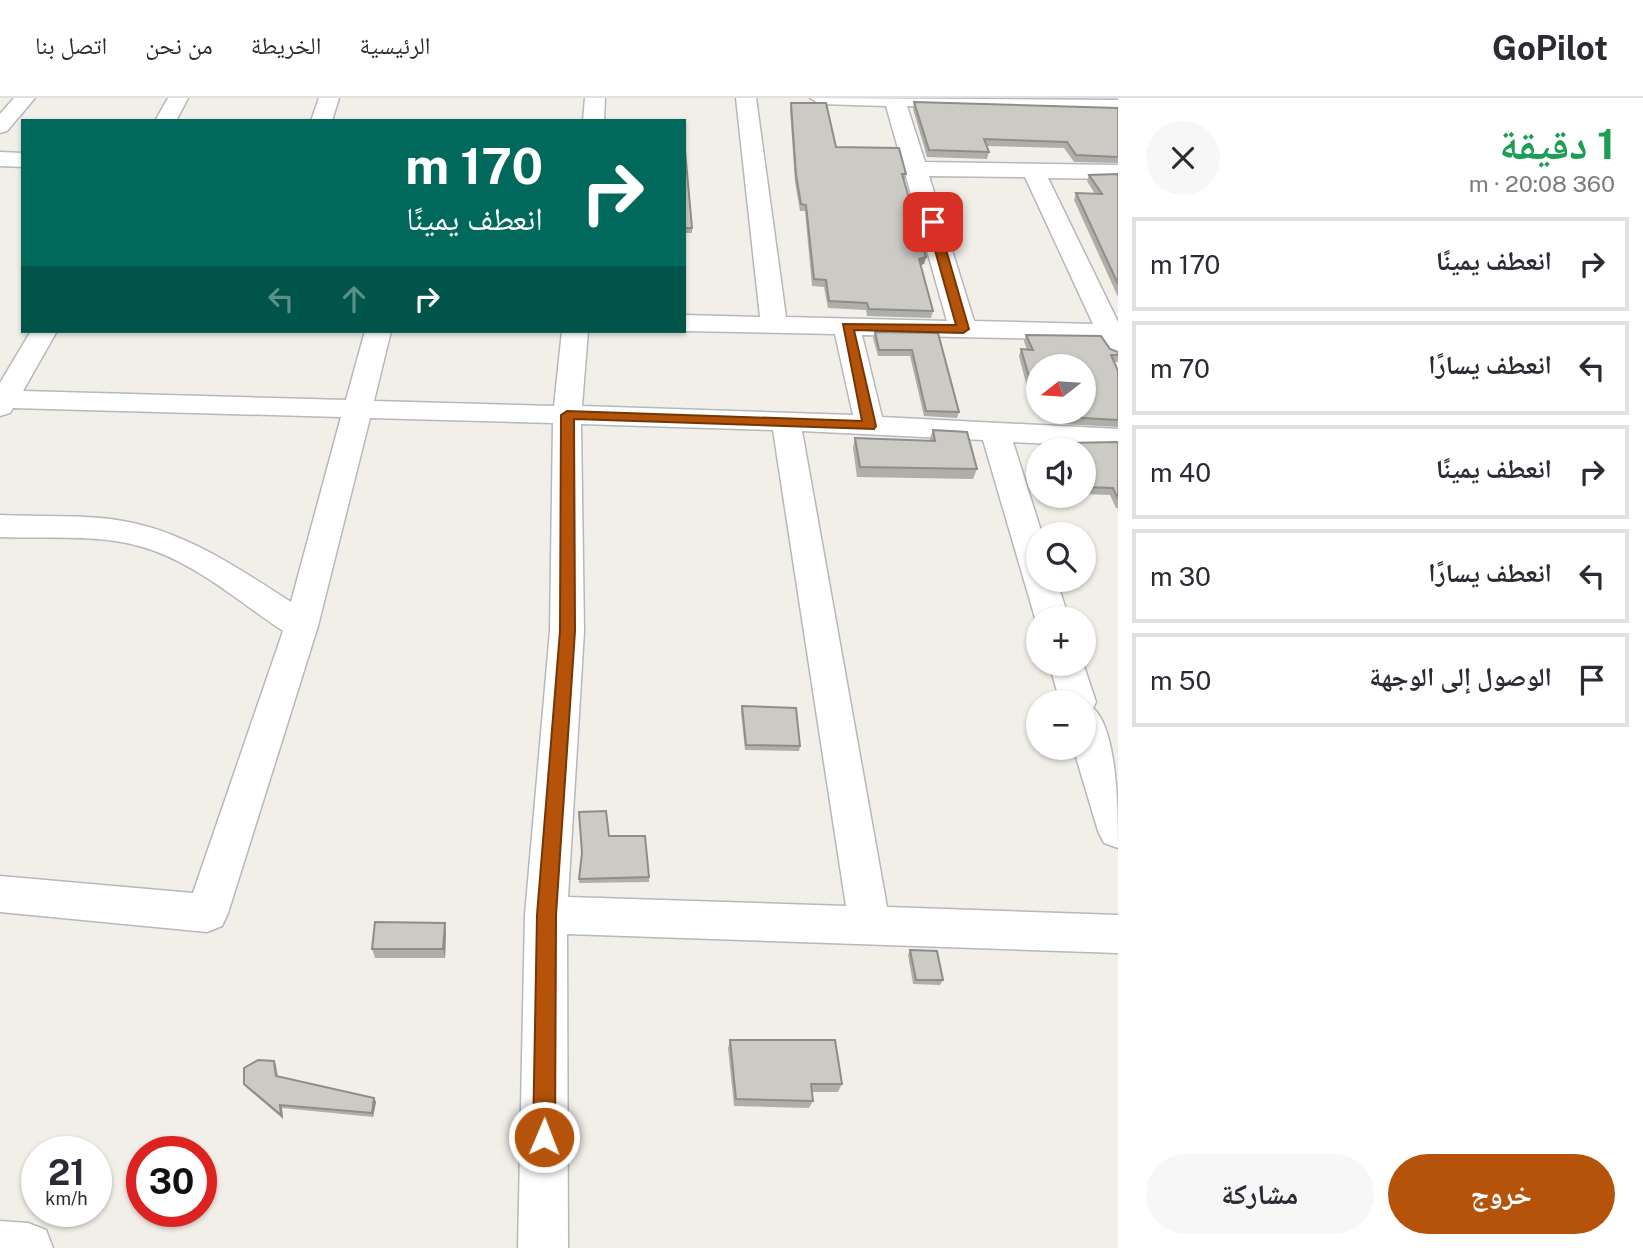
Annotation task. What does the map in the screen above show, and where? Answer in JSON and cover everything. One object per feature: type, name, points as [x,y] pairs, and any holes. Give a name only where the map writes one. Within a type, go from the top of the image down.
[{"type":"street","points":[[0,127],[25,98]]},
{"type":"street","points":[[166,119],[178,98]]},
{"type":"street","points":[[322,119],[329,98]]},
{"type":"street","points":[[593,119],[596,98]]},
{"type":"street","points":[[746,98],[774,325]]},
{"type":"street","points":[[820,98],[1010,100],[1118,106]]},
{"type":"street","points":[[895,100],[963,329]]},
{"type":"street","points":[[0,159],[21,160]]},
{"type":"street","points":[[917,169],[1118,172]]},
{"type":"street","points":[[686,323],[963,329],[1114,340],[1033,170]]},
{"type":"street","points":[[848,327],[870,426]]},
{"type":"street","points":[[43,333],[2,401],[786,421],[1118,438]]},
{"type":"street","points":[[0,894],[207,913],[301,626],[355,409],[377,333]]},
{"type":"street","points":[[543,1248],[546,915],[567,631],[567,415],[575,333]]},
{"type":"street","points":[[786,421],[869,924]]},
{"type":"street","points":[[995,432],[1026,532]]},
{"type":"street","points":[[0,526],[117,532],[158,541],[212,567],[301,626]]},
{"type":"street","points":[[1096,760],[1118,831]]},
{"type":"street","points":[[546,915],[1118,934]]},
{"type":"street","points":[[0,1246],[28,1248]]},
{"type":"building","points":[[914,102],[1118,108],[1118,157],[1076,155],[1067,142],[984,139],[989,152],[929,150]]},
{"type":"building","points":[[791,103],[826,103],[836,147],[899,148],[906,174],[902,174],[926,257],[919,259],[933,311],[869,309],[867,303],[829,301],[826,280],[814,279],[806,205],[801,204],[796,175]]},
{"type":"building","points":[[686,161],[692,228],[686,228]]},
{"type":"building","points":[[1118,174],[1118,284],[1076,193],[1102,194],[1089,175]]},
{"type":"building","points":[[875,332],[938,333],[959,412],[926,411],[912,350],[879,350]]},
{"type":"building","points":[[1026,335],[1101,336],[1110,349],[1118,352],[1118,355],[1111,355],[1118,371],[1118,420],[1096,419],[1096,354],[1026,354],[1026,366],[1021,349],[1033,350]]},
{"type":"building","points":[[933,430],[967,432],[977,469],[860,467],[855,438],[935,441]]},
{"type":"building","points":[[1096,442],[1118,442],[1118,499],[1113,488],[1096,487]]},
{"type":"building","points":[[742,706],[796,708],[800,746],[746,745]]},
{"type":"building","points":[[606,811],[609,836],[645,836],[649,877],[579,879],[582,853],[579,812]]},
{"type":"building","points":[[375,922],[445,923],[443,949],[372,949]]},
{"type":"building","points":[[910,950],[937,951],[943,980],[916,980]]},
{"type":"building","points":[[730,1040],[835,1040],[842,1084],[811,1084],[813,1101],[736,1099]]},
{"type":"building","points":[[258,1060],[274,1061],[276,1076],[374,1098],[372,1113],[280,1105],[281,1115],[244,1084],[244,1068]]},
{"type":"route","points":[[544,1137],[546,915],[567,631],[567,415],[870,426],[848,327],[963,329],[933,222]]}]
